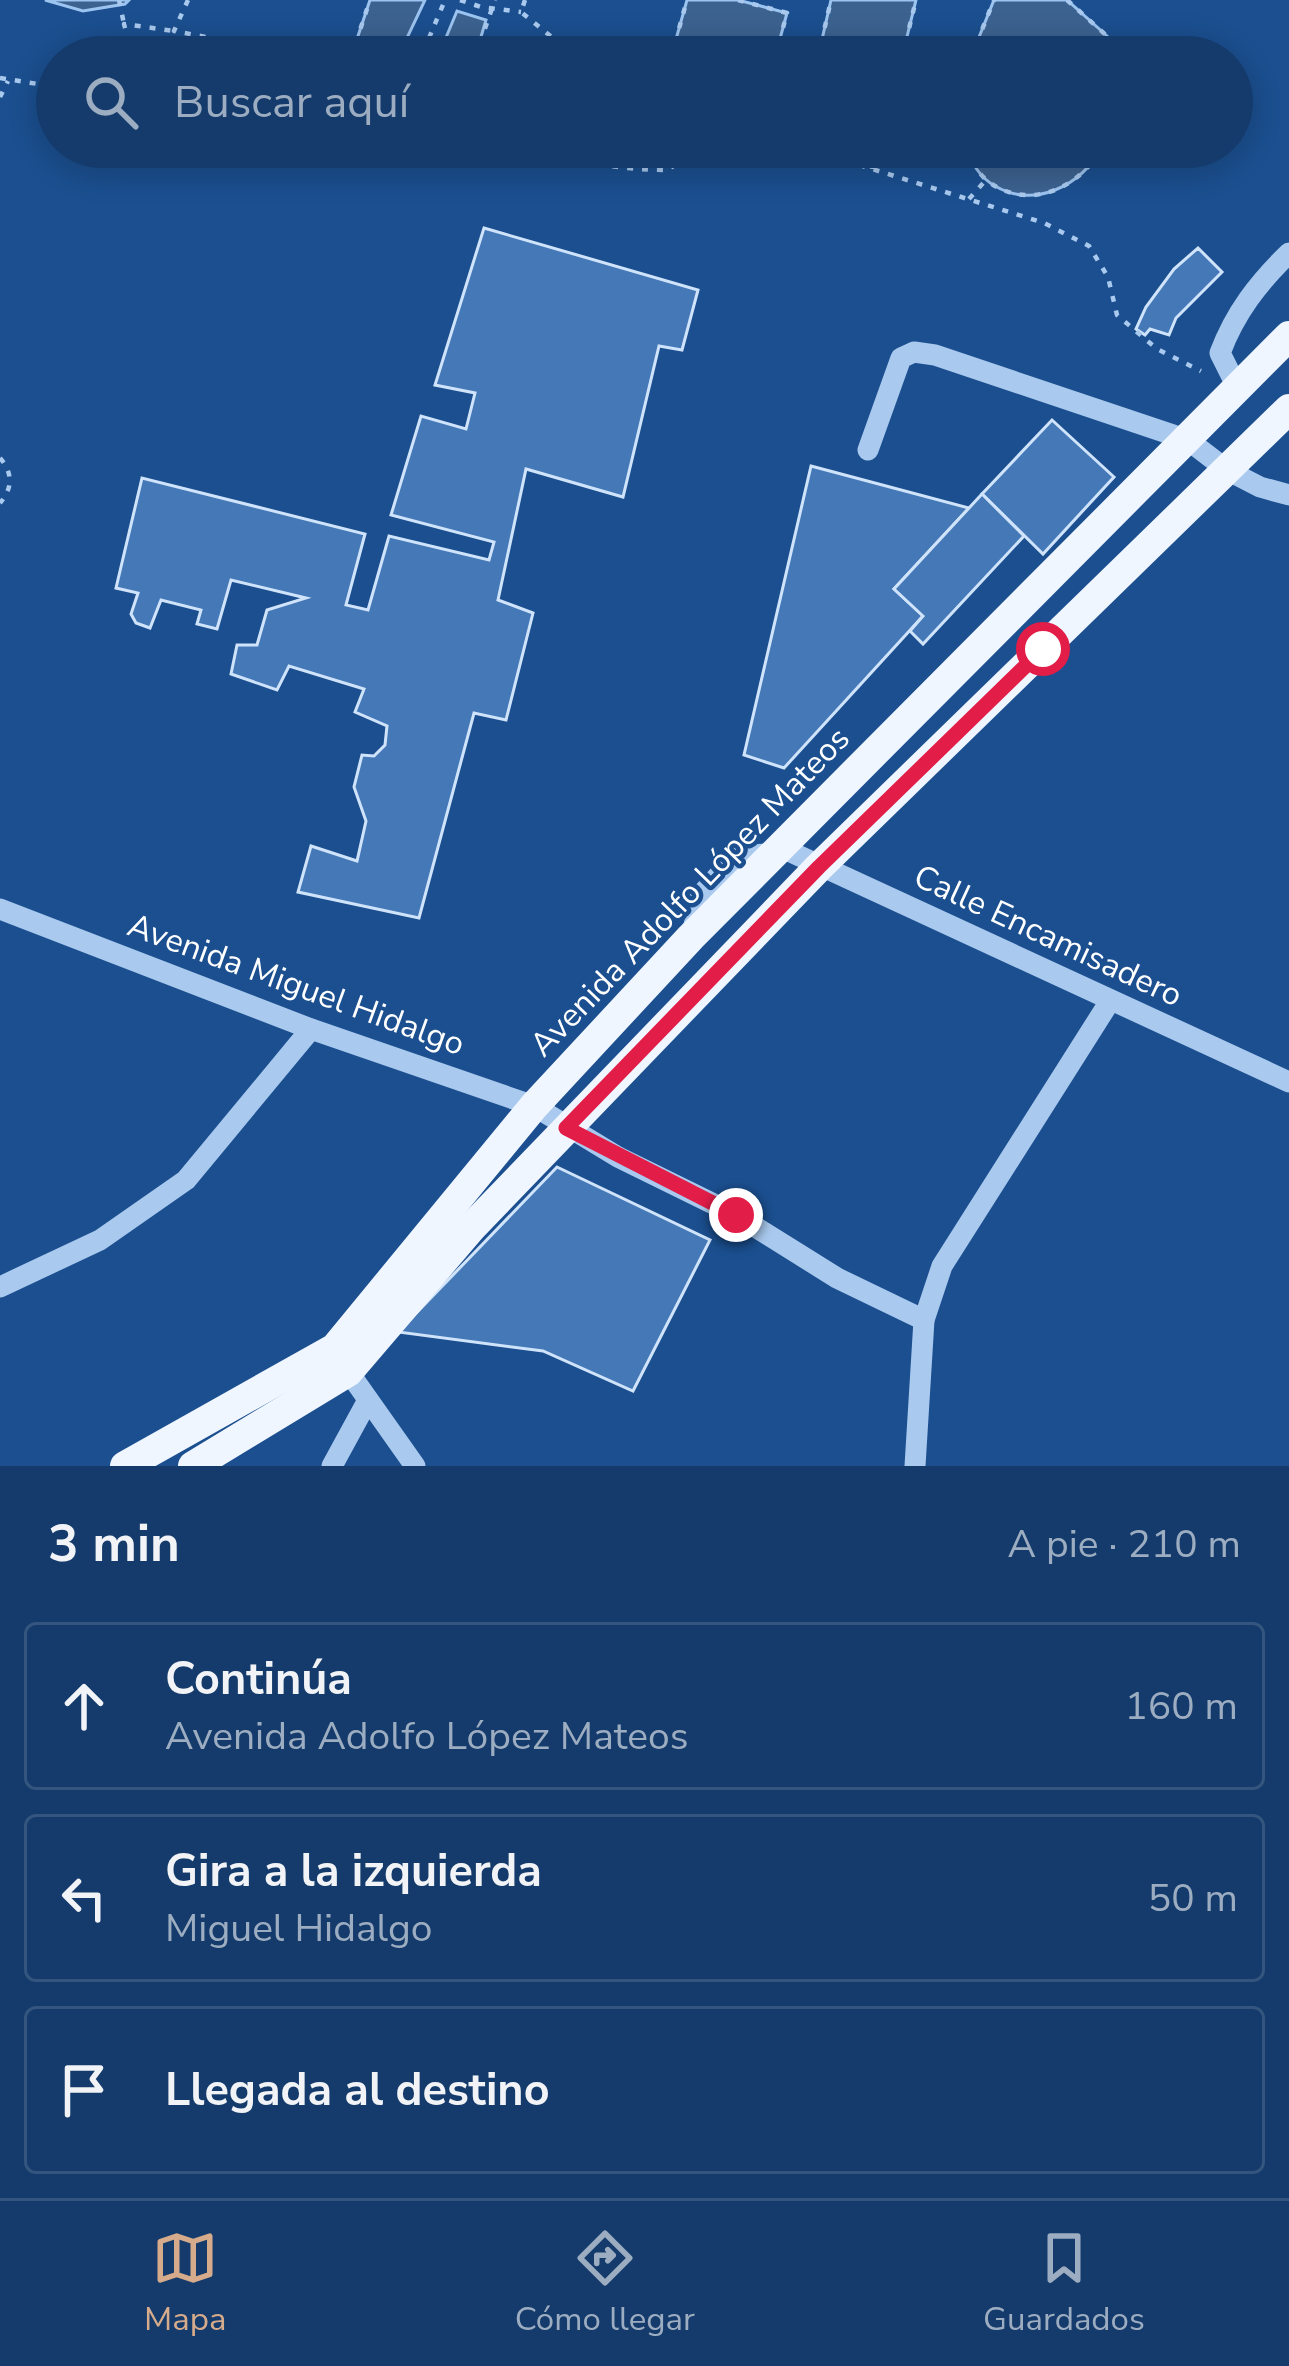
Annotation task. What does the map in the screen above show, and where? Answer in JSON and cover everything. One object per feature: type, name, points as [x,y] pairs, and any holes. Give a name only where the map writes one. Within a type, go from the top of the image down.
[{"type":"main road","name":"Avenida Adolfo López Mateos","points":[[125,1466],[341,1360],[534,1106],[691,937],[1289,336]]},
{"type":"main road","name":"Avenida Adolfo López Mateos","points":[[194,1466],[341,1360],[819,867],[1289,409]]},
{"type":"street","points":[[1238,389],[1220,353],[1231,324],[1289,253]]},
{"type":"street","points":[[868,450],[901,358],[914,352],[1188,440],[1228,470],[1289,495]]},
{"type":"street","name":"Calle Encamisadero","points":[[777,851],[1289,1082]]},
{"type":"street","name":"Avenida Miguel Hidalgo","points":[[0,909],[311,1029],[534,1106],[566,1128],[736,1215],[838,1278],[924,1319]]},
{"type":"street","points":[[915,1466],[924,1319],[942,1266],[1110,1000]]},
{"type":"street","points":[[0,1287],[100,1240],[185,1180],[311,1029]]},
{"type":"street","points":[[341,1360],[416,1466]]},
{"type":"street","points":[[332,1466],[368,1400]]},
{"type":"path","points":[[119,0],[127,36]]},
{"type":"path","points":[[174,31],[188,0]]},
{"type":"path","points":[[358,36],[370,0]]},
{"type":"path","points":[[430,36],[445,0]]},
{"type":"path","points":[[460,0],[520,12],[550,36]]},
{"type":"path","points":[[482,36],[495,0]]},
{"type":"path","points":[[520,12],[525,0]]},
{"type":"path","points":[[676,36],[687,0]]},
{"type":"path","points":[[738,0],[787,13],[781,36]]},
{"type":"path","points":[[822,36],[831,0]]},
{"type":"path","points":[[907,36],[916,0]]},
{"type":"path","points":[[979,36],[994,0]]},
{"type":"path","points":[[1067,0],[1107,36]]},
{"type":"path","points":[[123,21],[201,36]]},
{"type":"path","points":[[0,78],[36,84]]},
{"type":"path","points":[[0,97],[9,79]]},
{"type":"path","points":[[613,168],[671,168]]},
{"type":"path","points":[[869,168],[1044,223],[1089,246],[1108,277],[1117,315],[1157,349],[1238,389]]},
{"type":"path","points":[[978,168],[986,180],[1011,195],[1032,198],[1061,188],[1087,168]]},
{"type":"path","points":[[969,199],[986,180]]},
{"type":"path","points":[[0,458],[9,468],[10,487],[0,502]]},
{"type":"water","points":[[45,0],[129,0],[83,11]]},
{"type":"water","points":[[370,0],[425,0],[408,36],[358,36]]},
{"type":"water","points":[[687,0],[738,0],[787,13],[781,36],[677,36]]},
{"type":"water","points":[[831,0],[916,0],[907,36],[823,36]]},
{"type":"water","points":[[994,0],[1067,0],[1107,36],[979,36]]},
{"type":"water","points":[[457,11],[486,20],[481,36],[447,36]]},
{"type":"water","points":[[977,168],[1087,168],[1069,183],[1041,194],[1010,193],[985,179]]},
{"type":"building","points":[[484,228],[698,290],[682,350],[659,346],[623,497],[526,469],[498,600],[533,613],[506,720],[474,713],[419,918],[298,892],[311,846],[357,861],[366,821],[354,787],[362,755],[374,756],[385,745],[387,726],[355,712],[364,689],[289,666],[277,690],[231,674],[237,645],[257,645],[267,610],[306,598],[231,580],[217,629],[197,624],[201,610],[161,600],[150,628],[136,623],[131,614],[138,593],[116,588],[142,478],[365,534],[346,605],[368,610],[389,536],[489,560],[494,542],[391,515],[421,416],[466,429],[475,393],[435,385]]},
{"type":"building","points":[[1198,248],[1222,272],[1176,318],[1169,335],[1150,329],[1145,335],[1136,329],[1174,269]]},
{"type":"building","points":[[1052,420],[1114,477],[1043,554],[982,494]]},
{"type":"building","points":[[811,466],[969,508],[894,589],[923,616],[784,768],[744,755]]},
{"type":"building","points":[[982,494],[1024,536],[923,644],[910,631],[923,616],[894,589]]},
{"type":"building","points":[[557,1167],[710,1240],[633,1391],[543,1351],[398,1332]]},
{"type":"route","points":[[736,1215],[566,1128],[819,867],[1043,649]]}]
